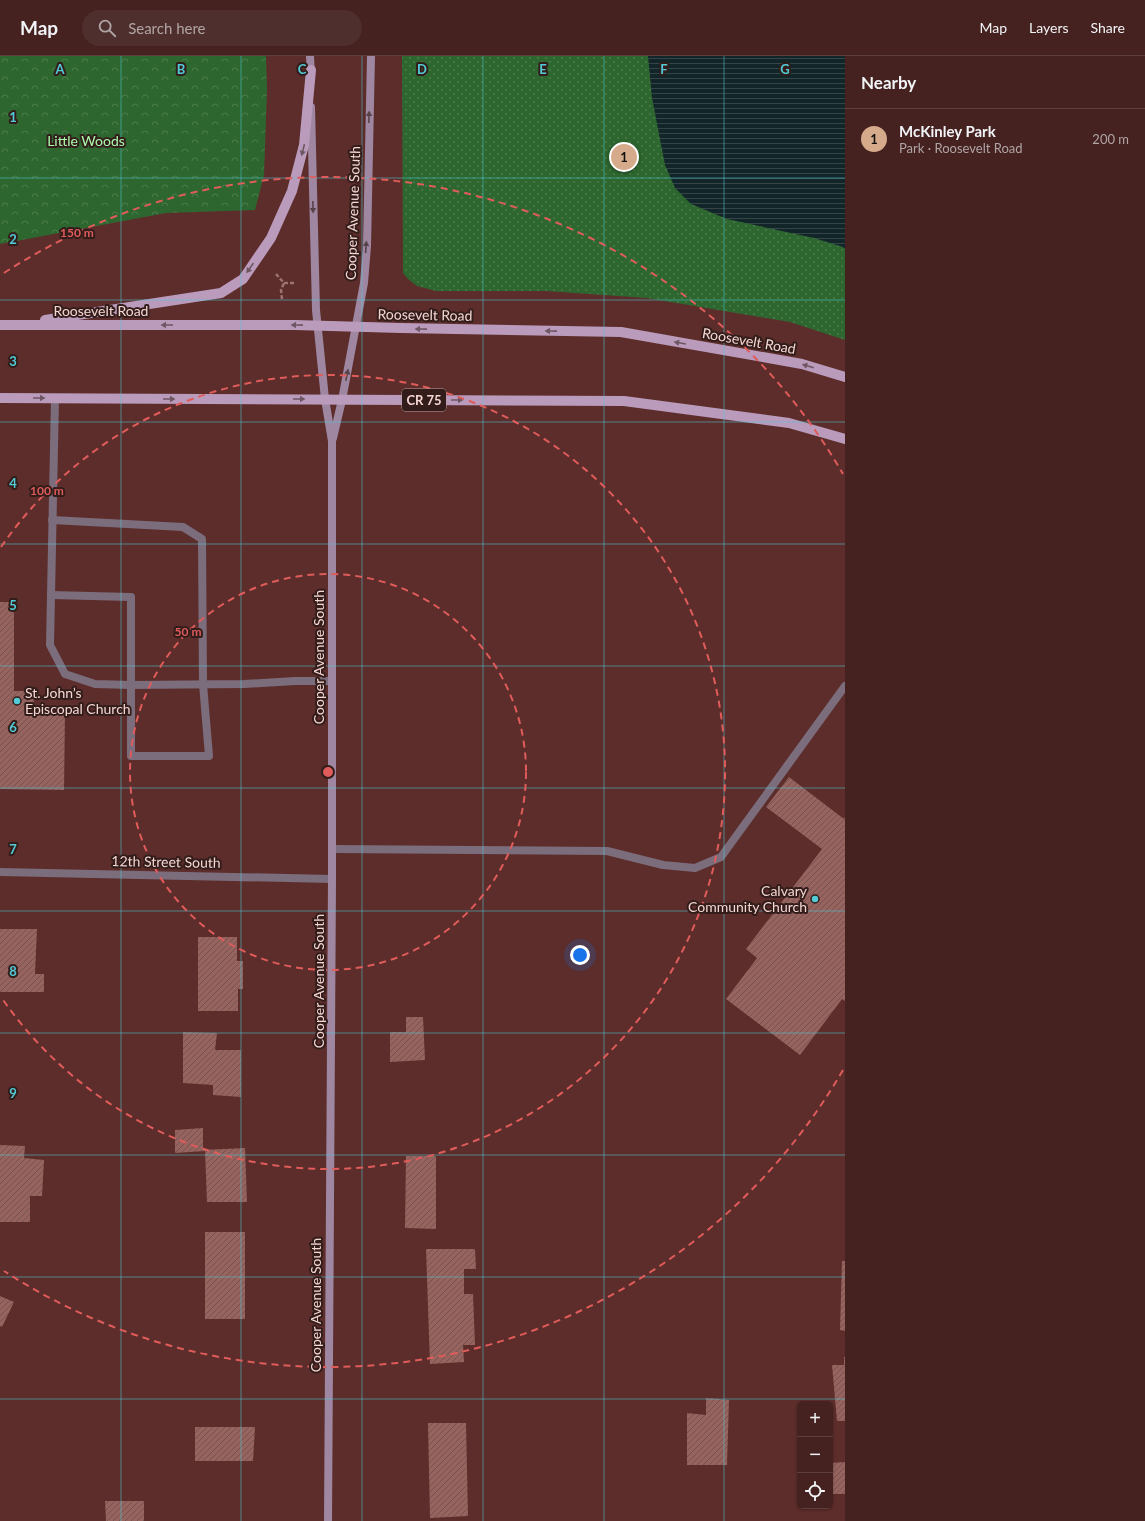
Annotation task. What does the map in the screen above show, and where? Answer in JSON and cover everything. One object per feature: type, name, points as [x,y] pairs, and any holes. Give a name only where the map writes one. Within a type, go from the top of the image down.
[{"type":"main road","points":[[13,325],[221,293],[243,279],[271,238],[292,191],[304,145],[311,70]]},
{"type":"main road","name":"Roosevelt Road","points":[[0,325],[317,326],[621,332],[802,364],[845,377]]},
{"type":"main road","name":"CR 75","points":[[0,398],[624,401],[789,423],[845,439]]},
{"type":"street","name":"Cooper Avenue South","points":[[310,56],[317,326],[325,400],[332,440],[332,879],[328,1521]]},
{"type":"street","name":"Cooper Avenue South","points":[[332,440],[342,400],[364,283],[367,246],[371,56]]},
{"type":"street","points":[[55,398],[50,645],[65,674],[95,684],[131,685],[332,681]]},
{"type":"street","points":[[50,595],[131,597],[131,756],[209,756],[203,684],[202,539],[183,526],[52,520]]},
{"type":"street","points":[[332,849],[607,851],[663,864],[695,868],[721,858],[845,686]]},
{"type":"street","name":"12th Street South","points":[[0,872],[332,879]]},
{"type":"path","points":[[276,274],[284,282],[294,282]]},
{"type":"path","points":[[282,299],[281,290],[284,282]]},
{"type":"green space","name":"Little Woods","points":[[0,56],[266,56],[267,89],[264,175],[255,210],[166,213],[0,244]]},
{"type":"green space","points":[[402,56],[845,56],[845,340],[790,322],[647,298],[546,291],[436,291],[417,286],[403,273]]},
{"type":"water","points":[[648,56],[845,56],[845,249],[843,247],[814,238],[727,219],[691,204],[675,188],[665,165],[652,98]]},
{"type":"building","name":"St. John’s Episcopal Church","points":[[0,602],[14,602],[14,691],[34,691],[34,712],[65,712],[64,790],[0,789]]},
{"type":"building","name":"Calvary Community Church","points":[[789,777],[844,819],[845,817],[845,1001],[842,999],[800,1055],[726,999],[757,958],[746,949],[822,849],[766,807]]},
{"type":"building","points":[[0,929],[37,929],[35,974],[44,974],[44,992],[0,992]]},
{"type":"building","points":[[198,937],[237,937],[237,961],[243,961],[243,989],[238,989],[238,1011],[198,1011]]},
{"type":"building","points":[[406,1017],[423,1017],[425,1060],[390,1062],[390,1032],[406,1032]]},
{"type":"building","points":[[183,1032],[217,1033],[215,1050],[241,1050],[241,1097],[213,1095],[213,1085],[183,1083]]},
{"type":"building","points":[[203,1128],[203,1150],[245,1148],[247,1202],[207,1202],[205,1151],[175,1153],[175,1130]]},
{"type":"building","points":[[0,1145],[25,1146],[24,1158],[44,1160],[42,1196],[30,1196],[30,1222],[0,1222]]},
{"type":"building","points":[[406,1156],[436,1156],[436,1229],[405,1228]]},
{"type":"building","points":[[205,1232],[245,1232],[245,1319],[205,1319]]},
{"type":"building","points":[[426,1249],[475,1249],[476,1269],[464,1269],[464,1294],[473,1294],[475,1345],[463,1345],[464,1362],[430,1364]]},
{"type":"building","points":[[842,1261],[845,1261],[845,1331],[840,1330]]},
{"type":"building","points":[[0,1296],[14,1302],[2,1327],[0,1326]]},
{"type":"building","points":[[844,1357],[845,1421],[837,1421],[832,1365],[844,1365]]},
{"type":"building","points":[[706,1398],[729,1400],[727,1465],[687,1465],[687,1413],[706,1415]]},
{"type":"building","points":[[428,1423],[466,1423],[468,1516],[430,1518]]},
{"type":"building","points":[[195,1427],[255,1427],[253,1461],[195,1461]]},
{"type":"building","points":[[845,1462],[845,1494],[833,1494],[833,1463]]},
{"type":"building","points":[[105,1501],[144,1501],[144,1521],[106,1521]]},
{"type":"place","name":"McKinley Park","points":[[624,157]]},
{"type":"place","name":"St. John’s Episcopal Church","points":[[17,701]]},
{"type":"place","name":"Calvary Community Church","points":[[815,899]]}]
